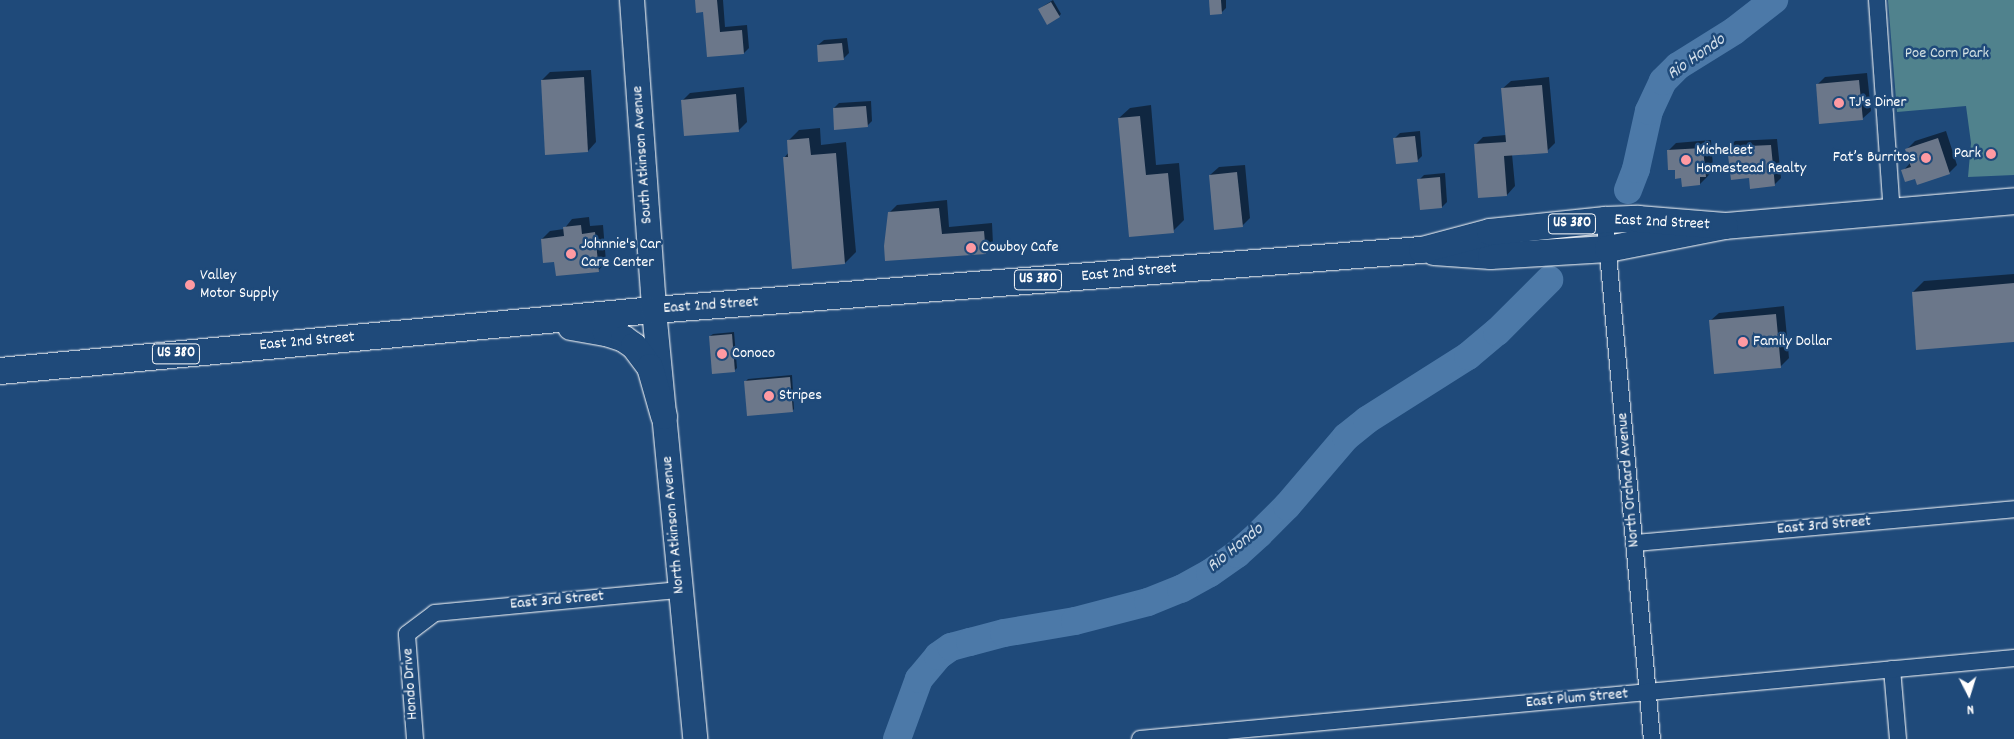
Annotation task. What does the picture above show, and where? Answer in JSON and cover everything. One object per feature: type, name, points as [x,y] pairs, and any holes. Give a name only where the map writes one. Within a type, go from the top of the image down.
[{"type":"main road","name":"South Atkinson Avenue","points":[[632,0],[654,310]]},
{"type":"main road","name":"East 2nd Street","points":[[1422,250],[1464,256],[1491,256],[1608,249],[1725,226],[2014,202]]},
{"type":"main road","name":"East 2nd Street","points":[[0,371],[654,310],[1422,250],[1490,232],[1605,220],[1657,220],[1725,226]]},
{"type":"main road","name":"North Atkinson Avenue","points":[[654,310],[695,739]]},
{"type":"main road","points":[[520,322],[591,330],[624,339],[639,351],[650,367],[664,416]]},
{"type":"street","points":[[1877,0],[1892,212]]},
{"type":"street","name":"North Orchard Avenue","points":[[1605,220],[1652,739]]},
{"type":"street","name":"East 3rd Street","points":[[1635,543],[2014,509]]},
{"type":"street","name":"East 3rd Street","points":[[435,613],[680,590]]},
{"type":"street","name":"Hondo Drive","points":[[415,739],[407,634],[435,613]]},
{"type":"street","name":"East Plum Street","points":[[1140,739],[2014,658]]},
{"type":"street","points":[[1892,669],[1898,739]]},
{"type":"green space","name":"Poe Corn Park","points":[[1888,0],[2014,0],[2014,175],[1968,177],[1971,143],[1966,106],[1897,112]]},
{"type":"building","points":[[695,0],[717,0],[720,32],[742,30],[744,54],[707,57],[703,12],[696,13]]},
{"type":"building","points":[[1209,0],[1221,0],[1222,14],[1210,15]]},
{"type":"building","points":[[1051,2],[1060,17],[1047,25],[1038,9]]},
{"type":"building","points":[[842,43],[844,60],[818,62],[817,45]]},
{"type":"building","points":[[584,77],[588,152],[545,155],[541,80]]},
{"type":"building","points":[[1859,80],[1863,120],[1819,124],[1816,84]]},
{"type":"building","points":[[1542,85],[1548,153],[1504,156],[1507,196],[1478,198],[1474,144],[1506,142],[1501,88]]},
{"type":"building","points":[[736,94],[739,132],[684,136],[681,100]]},
{"type":"building","points":[[866,106],[868,127],[834,130],[833,108]]},
{"type":"building","points":[[1140,116],[1146,175],[1168,173],[1174,233],[1129,237],[1118,118]]},
{"type":"building","points":[[1415,136],[1418,162],[1396,164],[1393,138]]},
{"type":"building","points":[[809,138],[811,155],[836,153],[845,264],[792,269],[783,157],[788,157],[787,140]]},
{"type":"building","name":"Fat’s Burritos","points":[[1938,138],[1950,174],[1917,185],[1915,179],[1905,182],[1901,170],[1911,167],[1905,149]]},
{"type":"building","points":[[1771,145],[1775,186],[1750,189],[1749,178],[1731,180],[1727,147]]},
{"type":"building","name":"Micheleet Homestead Realty","points":[[1703,148],[1706,177],[1700,177],[1700,185],[1682,187],[1681,178],[1675,179],[1675,170],[1668,170],[1667,150]]},
{"type":"building","points":[[1237,172],[1243,227],[1214,230],[1209,175]]},
{"type":"building","points":[[1440,177],[1442,208],[1420,210],[1417,179]]},
{"type":"building","points":[[939,208],[942,234],[984,231],[986,254],[885,261],[884,246],[888,212]]},
{"type":"building","points":[[581,225],[582,234],[595,232],[599,272],[556,276],[554,262],[543,263],[541,239],[564,236],[563,227]]},
{"type":"building","points":[[2014,283],[2014,342],[1916,350],[1912,292]]},
{"type":"building","points":[[1776,314],[1781,368],[1714,374],[1709,320]]},
{"type":"building","name":"Conoco","points":[[732,334],[735,372],[712,374],[709,336]]},
{"type":"building","name":"Stripes","points":[[790,377],[793,412],[747,416],[744,381]]},
{"type":"waterway","name":"Rio Hondo","points":[[1628,190],[1636,169],[1649,111],[1663,81],[1678,66],[1734,31],[1774,0]]},
{"type":"waterway","name":"Rio Hondo","points":[[897,739],[919,679],[938,656],[951,647],[1004,633],[1075,621],[1148,602],[1181,589],[1210,573],[1237,554],[1287,506],[1346,437],[1367,420],[1468,356],[1497,332],[1549,280]]},
{"type":"place","name":"TJ's Diner","points":[[1839,103]]},
{"type":"place","name":"Park","points":[[1991,154]]},
{"type":"place","name":"Fat’s Burritos","points":[[1926,158]]},
{"type":"place","name":"Micheleet Homestead Realty","points":[[1686,160]]},
{"type":"place","name":"Cowboy Cafe","points":[[971,248]]},
{"type":"place","name":"Johnnie's Car Care Center","points":[[571,254]]},
{"type":"place","name":"Valley Motor Supply","points":[[190,285]]},
{"type":"place","name":"Family Dollar","points":[[1743,342]]},
{"type":"place","name":"Conoco","points":[[722,354]]},
{"type":"place","name":"Stripes","points":[[769,396]]}]
